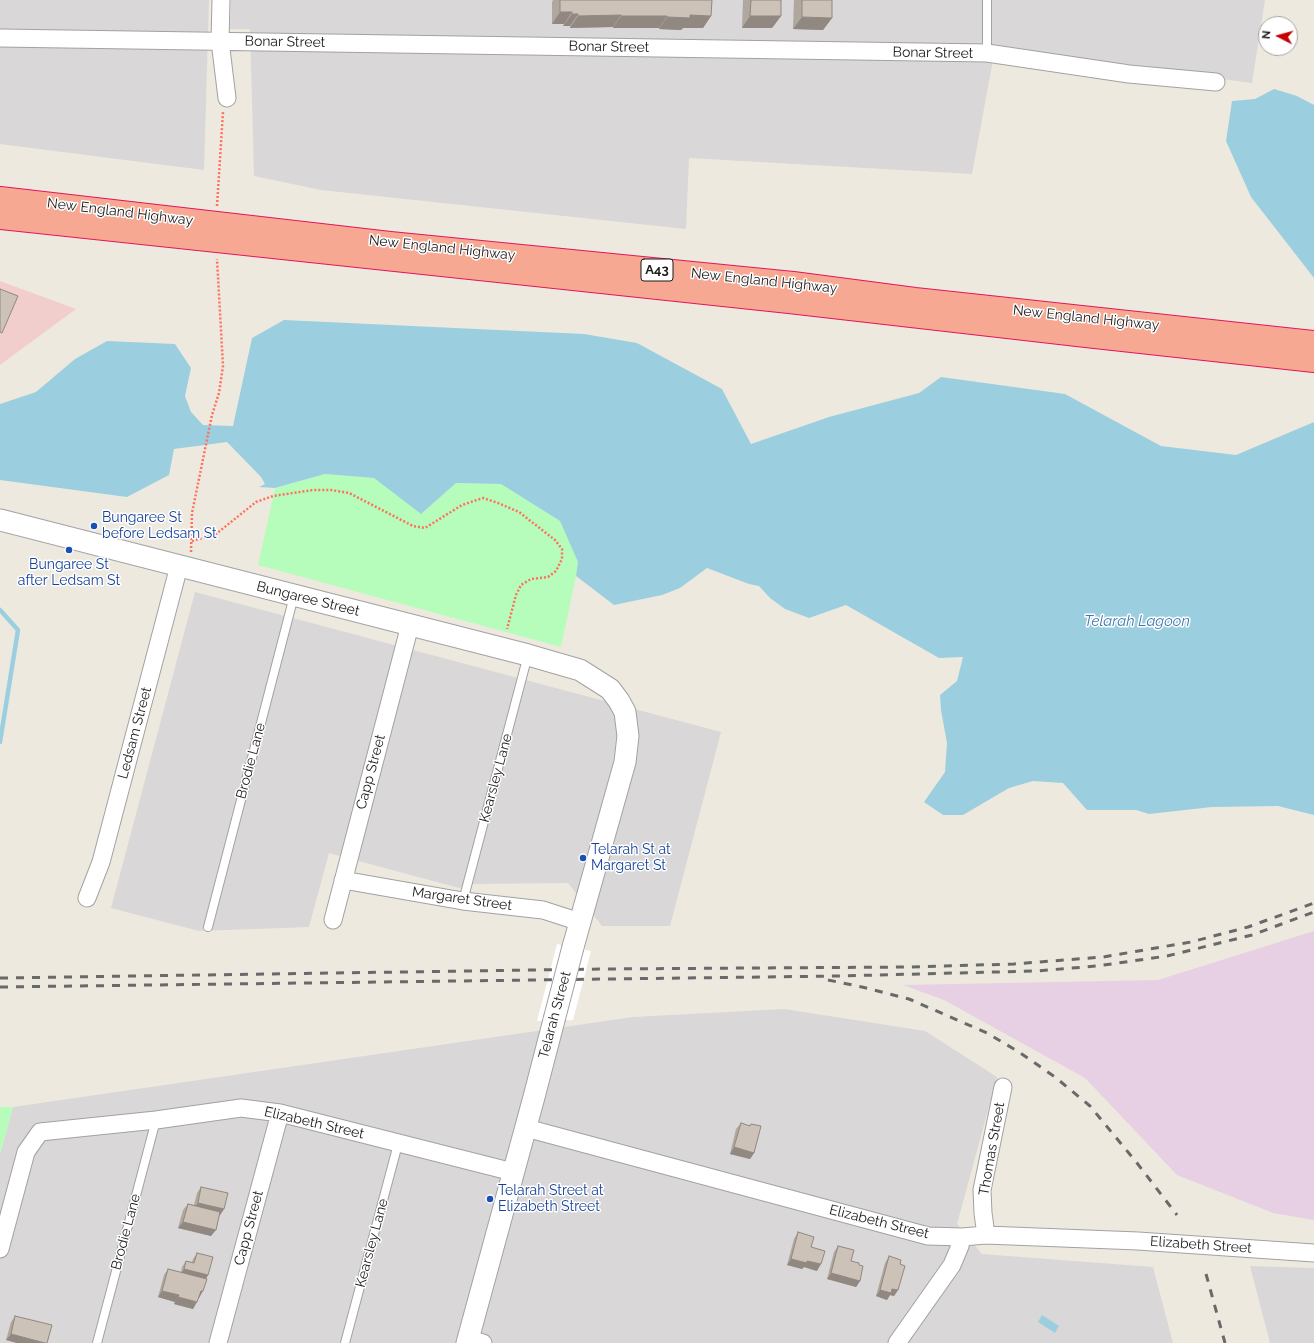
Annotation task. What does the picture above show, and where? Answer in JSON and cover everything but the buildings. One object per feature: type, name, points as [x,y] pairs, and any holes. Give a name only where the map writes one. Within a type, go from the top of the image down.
[{"type":"highway","name":"New England Highway","points":[[0,198],[382,242],[793,283],[915,299],[1314,342]]},
{"type":"highway","name":"New England Highway","points":[[0,218],[789,302],[1314,361]]},
{"type":"street","points":[[220,0],[220,41],[227,98]]},
{"type":"street","name":"Bonar Street","points":[[0,38],[987,53],[1129,74],[1216,82]]},
{"type":"street","name":"Bungaree Street","points":[[0,520],[185,561],[294,596],[528,655],[580,670],[610,689]]},
{"type":"street","name":"Ledsam Street","points":[[87,898],[101,862],[185,561]]},
{"type":"street","name":"Capp Street","points":[[333,920],[410,625]]},
{"type":"street","name":"Telarah Street","points":[[473,1342],[513,1172],[526,1128],[573,947],[625,762],[628,736],[625,712],[610,689]]},
{"type":"street","name":"Margaret Street","points":[[343,880],[463,901],[543,910],[580,922]]},
{"type":"street","name":"Thomas Street","points":[[986,1235],[982,1190],[1003,1087]]},
{"type":"street","name":"Elizabeth Street","points":[[0,1248],[26,1152],[40,1132],[156,1120],[242,1108],[280,1113],[513,1172]]},
{"type":"street","name":"Capp Street","points":[[218,1343],[280,1113]]},
{"type":"street","name":"Elizabeth Street","points":[[526,1128],[928,1236],[962,1237],[986,1235],[1138,1241],[1314,1253]]},
{"type":"street","points":[[897,1343],[952,1265],[962,1237]]},
{"type":"lane","points":[[987,0],[987,53]]},
{"type":"lane","name":"Brodie Lane","points":[[208,927],[294,596]]},
{"type":"lane","name":"Kearsley Lane","points":[[463,901],[528,655]]},
{"type":"lane","name":"Brodie Lane","points":[[97,1343],[156,1120]]},
{"type":"lane","name":"Kearsley Lane","points":[[345,1343],[398,1144]]},
{"type":"path","points":[[217,207],[223,113],[227,98]]},
{"type":"path","points":[[185,561],[192,541],[192,513],[212,415],[219,393],[223,366],[216,256]]},
{"type":"path","points":[[192,541],[216,534],[256,502],[272,496],[313,490],[331,490],[349,493],[413,526],[425,528],[462,505],[483,498],[519,512],[555,540],[562,549],[562,559],[556,571],[548,577],[531,579],[521,584],[516,595],[507,629]]},
{"type":"shaded area","points":[[0,0],[209,0],[204,170],[0,144]]},
{"type":"shaded area","points":[[231,0],[1265,0],[1262,16],[1258,16],[1258,45],[1252,83],[995,49],[972,174],[689,158],[686,229],[321,190],[254,176],[250,29],[230,29]]},
{"type":"shaded area","points":[[0,281],[76,309],[0,365]]},
{"type":"shaded area","points":[[195,592],[721,732],[670,926],[602,926],[568,883],[474,884],[459,888],[329,853],[309,927],[199,931],[111,908]]},
{"type":"shaded area","points":[[1314,931],[1314,1220],[1273,1213],[1177,1175],[1085,1078],[944,1000],[903,985],[1158,980]]},
{"type":"shaded area","points":[[784,1009],[925,1031],[997,1077],[957,1224],[982,1254],[1153,1267],[1173,1343],[0,1343],[0,1154],[13,1107],[633,1017]]},
{"type":"shaded area","points":[[1250,1266],[1314,1268],[1314,1343],[1270,1343]]},
{"type":"green space","points":[[325,474],[374,478],[421,514],[456,483],[501,484],[560,521],[579,562],[561,647],[258,565],[275,488]]},
{"type":"green space","points":[[0,1107],[13,1107],[0,1154]]},
{"type":"water","points":[[1274,89],[1297,96],[1314,105],[1314,278],[1251,197],[1226,141],[1232,101],[1255,99]]},
{"type":"water","name":"Telarah Lagoon","points":[[284,320],[584,334],[637,343],[722,389],[751,444],[829,417],[919,393],[941,377],[1065,394],[1161,446],[1236,455],[1314,422],[1314,815],[1278,806],[1212,807],[1149,814],[1136,810],[1087,810],[1063,783],[1033,781],[1009,788],[963,815],[943,815],[924,802],[945,772],[947,743],[940,695],[957,681],[963,657],[939,658],[846,605],[809,618],[785,609],[770,598],[759,586],[749,584],[707,568],[680,588],[662,595],[614,605],[576,576],[578,562],[560,521],[501,484],[456,483],[421,514],[374,478],[325,474],[275,488],[259,487],[265,484],[261,477],[227,442],[174,449],[169,475],[127,497],[0,480],[0,404],[36,392],[75,359],[107,341],[175,344],[191,368],[185,396],[191,412],[203,425],[233,426],[252,338]]},
{"type":"water","points":[[1042,1315],[1059,1326],[1055,1333],[1038,1322]]},
{"type":"pier","points":[[557,944],[591,951],[573,1020],[537,1021]]},
{"type":"waterway","points":[[0,610],[18,630],[0,742]]},
{"type":"railway","points":[[0,978],[601,969],[909,967],[1014,964],[1103,957],[1191,942],[1248,927],[1314,903]]},
{"type":"railway","points":[[0,987],[838,976],[1036,971],[1097,966],[1167,956],[1252,935],[1314,912]]},
{"type":"railway","points":[[828,980],[909,999],[987,1033],[1019,1052],[1055,1077],[1090,1106],[1177,1215]]},
{"type":"railway","points":[[1206,1274],[1225,1343]]},
{"type":"place","name":"Bungaree St before Ledsam St","points":[[94,526]]},
{"type":"place","name":"Bungaree St after Ledsam St","points":[[69,550]]},
{"type":"place","name":"Telarah St at Margaret St","points":[[583,858]]},
{"type":"place","name":"Telarah Street at Elizabeth Street","points":[[490,1199]]}]
